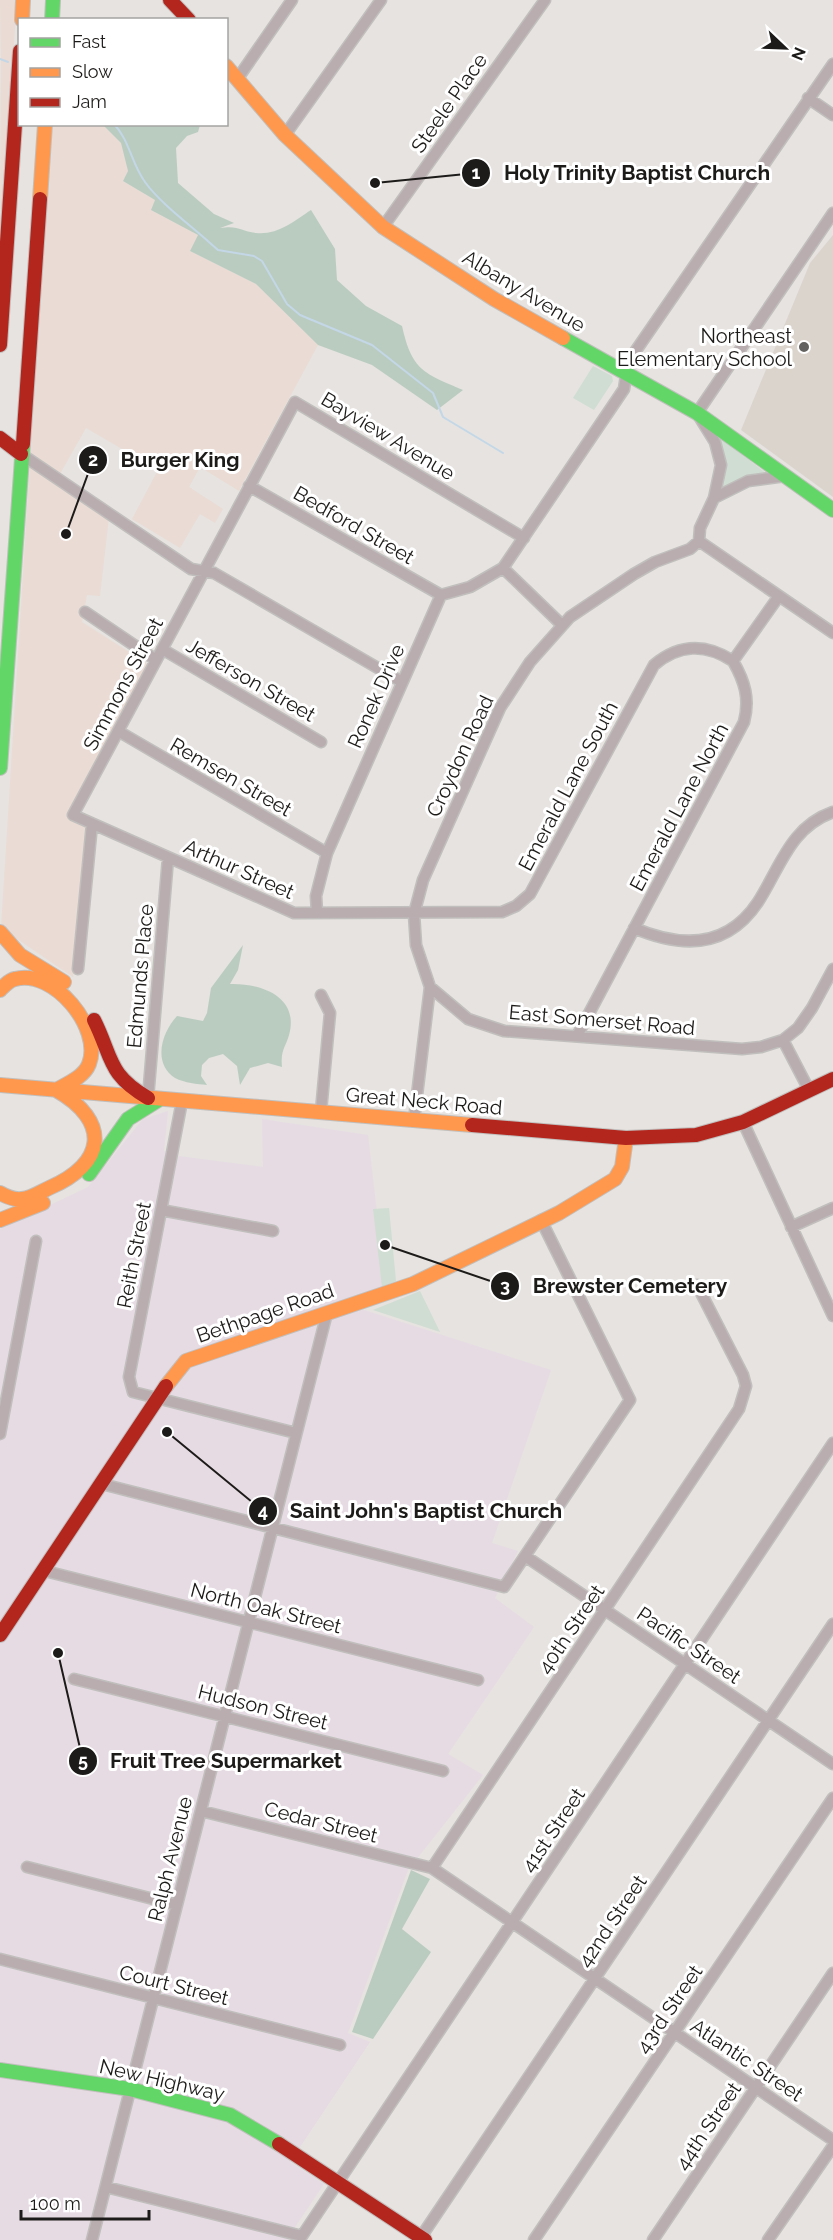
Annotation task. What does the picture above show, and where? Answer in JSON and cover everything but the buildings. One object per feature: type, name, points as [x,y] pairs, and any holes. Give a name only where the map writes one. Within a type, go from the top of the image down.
[{"type":"main road","points":[[22,18],[23,0]]},
{"type":"main road","points":[[52,18],[53,0]]},
{"type":"main road","points":[[170,0],[187,18]]},
{"type":"main road","points":[[0,345],[5,178],[18,68]]},
{"type":"main road","name":"Albany Avenue","points":[[228,68],[285,135],[383,227],[494,298],[697,413],[833,510]]},
{"type":"main road","points":[[0,768],[45,126]]},
{"type":"main road","points":[[0,438],[21,454]]},
{"type":"main road","points":[[0,932],[4,940],[19,954],[64,981],[84,1001],[97,1025],[116,1076],[126,1086],[154,1098],[122,1127],[103,1159],[70,1189],[0,1220]]},
{"type":"main road","points":[[0,990],[19,978],[38,980],[57,988],[76,1006],[88,1031],[92,1050],[88,1065],[76,1079],[56,1090]]},
{"type":"main road","name":"Great Neck Road","points":[[0,1085],[626,1138],[696,1135],[743,1122],[833,1079]]},
{"type":"main road","points":[[0,1192],[6,1197],[22,1199],[61,1183],[93,1152],[95,1133],[89,1116],[78,1103],[56,1090]]},
{"type":"main road","name":"Bethpage Road","points":[[0,1635],[45,1571],[157,1397],[186,1361],[412,1284],[541,1220],[604,1188],[615,1179],[622,1167],[626,1138]]},
{"type":"main road","name":"New Highway","points":[[0,2070],[130,2089],[230,2115],[423,2239]]},
{"type":"street","points":[[237,78],[292,0]]},
{"type":"street","points":[[285,135],[381,0]]},
{"type":"street","name":"Steele Place","points":[[383,227],[544,0]]},
{"type":"street","points":[[441,595],[470,587],[503,568],[624,388],[628,362],[833,64]]},
{"type":"street","points":[[808,98],[833,115]]},
{"type":"street","points":[[833,213],[697,413],[715,442],[721,465],[714,498],[700,528],[699,541],[833,633]]},
{"type":"street","name":"Bayview Avenue","points":[[204,570],[295,402],[524,538]]},
{"type":"street","points":[[21,454],[191,569],[214,573],[402,682]]},
{"type":"street","points":[[714,498],[748,481],[785,476]]},
{"type":"street","name":"Bedford Street","points":[[249,486],[441,595]]},
{"type":"street","name":"Croydon Road","points":[[414,1120],[430,987],[416,945],[414,914],[423,880],[500,708],[530,662],[561,624],[634,574],[655,562],[690,549],[699,541]]},
{"type":"street","points":[[503,568],[561,624]]},
{"type":"street","name":"Simmons Street","points":[[73,815],[204,570]]},
{"type":"street","name":"Ronek Drive","points":[[317,913],[318,887],[327,853],[441,595]]},
{"type":"street","points":[[733,661],[779,596]]},
{"type":"street","name":"Jefferson Street","points":[[85,612],[159,655],[321,742]]},
{"type":"street","name":"Emerald Lane South","points":[[414,914],[484,914],[502,912],[516,906],[530,894],[541,876],[654,665],[667,654],[697,647],[723,654],[733,661]]},
{"type":"street","name":"Emerald Lane North","points":[[577,1036],[744,722],[748,707],[747,692],[733,661]]},
{"type":"street","name":"Remsen Street","points":[[118,731],[327,853]]},
{"type":"street","points":[[634,928],[660,939],[685,943],[717,936],[732,928],[757,903],[781,858],[799,833],[811,823],[833,812]]},
{"type":"street","name":"Arthur Street","points":[[73,815],[294,913],[414,914]]},
{"type":"street","points":[[78,969],[92,824]]},
{"type":"street","name":"Edmunds Place","points":[[154,1098],[168,858]]},
{"type":"street","points":[[809,1090],[783,1040],[798,1028],[812,1008],[833,969]]},
{"type":"street","name":"East Somerset Road","points":[[430,987],[450,1007],[485,1026],[504,1030],[742,1049],[783,1040]]},
{"type":"street","points":[[321,995],[330,1013],[321,1112]]},
{"type":"street","name":"Reith Street","points":[[157,1397],[133,1392],[129,1377],[182,1101]]},
{"type":"street","points":[[743,1122],[833,1316]]},
{"type":"street","points":[[791,1227],[833,1208]]},
{"type":"street","points":[[161,1210],[273,1231]]},
{"type":"street","points":[[102,1484],[504,1587],[630,1400],[541,1220]]},
{"type":"street","points":[[0,1434],[36,1241]]},
{"type":"street","name":"40th Street","points":[[432,1868],[739,1409],[746,1386],[743,1375],[697,1285]]},
{"type":"street","name":"Ralph Avenue","points":[[92,2240],[327,1313]]},
{"type":"street","points":[[157,1397],[296,1433]]},
{"type":"street","name":"41st Street","points":[[106,2187],[302,2236],[833,1443]]},
{"type":"street","name":"Pacific Street","points":[[525,1556],[833,1764]]},
{"type":"street","name":"North Oak Street","points":[[45,1571],[478,1680]]},
{"type":"street","name":"42nd Street","points":[[423,2239],[833,1624]]},
{"type":"street","name":"Hudson Street","points":[[74,1678],[443,1771]]},
{"type":"street","name":"43rd Street","points":[[534,2240],[833,1798]]},
{"type":"street","name":"Cedar Street","points":[[201,1811],[432,1868]]},
{"type":"street","points":[[27,1867],[177,1905]]},
{"type":"street","name":"Atlantic Street","points":[[432,1868],[833,2140]]},
{"type":"street","name":"Court Street","points":[[0,1959],[340,2045]]},
{"type":"street","name":"44th Street","points":[[653,2240],[833,1973]]},
{"type":"street","points":[[768,2240],[833,2146]]},
{"type":"shaded area","points":[[0,0],[17,0],[0,240],[1,57]]},
{"type":"shaded area","points":[[51,126],[104,126],[121,143],[128,171],[123,181],[155,200],[151,210],[198,235],[190,251],[256,284],[318,345],[239,491],[200,467],[189,487],[223,509],[215,523],[200,514],[180,548],[132,519],[158,470],[86,428],[56,481],[109,517],[100,596],[87,595],[82,622],[148,664],[68,815],[90,825],[73,977],[1,928]]},
{"type":"shaded area","name":"Northeast Elementary School","points":[[833,235],[833,497],[741,430],[810,263]]},
{"type":"shaded area","points":[[593,366],[612,376],[613,381],[594,410],[573,398]]},
{"type":"shaded area","points":[[719,437],[766,473],[744,477],[722,488],[726,466]]},
{"type":"shaded area","points":[[168,1111],[164,1151],[178,1156],[263,1167],[262,1119],[368,1135],[387,1300],[361,1309],[551,1370],[492,1543],[518,1551],[495,1598],[534,1627],[448,1754],[483,1775],[408,1870],[348,2033],[370,2042],[290,2162],[324,2184],[295,2227],[291,2240],[0,2240],[0,1229],[88,1187],[143,1119]]},
{"type":"shaded area","points":[[389,1208],[396,1281],[382,1287],[373,1209]]},
{"type":"shaded area","points":[[420,1291],[440,1332],[373,1310]]},
{"type":"green space","points":[[104,126],[200,126],[198,132],[187,136],[176,148],[178,183],[214,214],[234,223],[220,228],[236,228],[256,233],[271,232],[285,227],[311,210],[335,249],[337,280],[366,306],[402,326],[415,362],[429,374],[463,390],[437,410],[372,365],[318,345],[256,284],[190,251],[198,235],[151,210],[155,200],[123,181],[128,171],[121,143]]},
{"type":"green space","points":[[243,945],[238,970],[230,984],[264,989],[282,1000],[288,1008],[291,1019],[290,1031],[283,1052],[282,1067],[268,1063],[250,1068],[240,1085],[237,1066],[223,1054],[209,1058],[202,1065],[201,1076],[207,1085],[175,1078],[168,1072],[162,1056],[167,1030],[177,1016],[203,1021],[207,1013],[211,988]]},
{"type":"green space","points":[[411,1870],[430,1879],[402,1929],[431,1952],[373,2039],[352,2032]]},
{"type":"waterway","points":[[0,59],[8,62]]},
{"type":"waterway","points":[[115,126],[124,138],[140,175],[151,190],[218,250],[254,256],[262,261],[287,304],[300,315],[372,345],[433,393],[443,417],[503,453]]},
{"type":"traffic: fast","points":[[52,18],[53,0]]},
{"type":"traffic: fast","points":[[563,338],[697,413],[833,510]]},
{"type":"traffic: fast","points":[[0,768],[23,444]]},
{"type":"traffic: fast","points":[[89,1174],[128,1119],[160,1099]]},
{"type":"traffic: fast","points":[[0,2070],[130,2089],[230,2115],[279,2144]]},
{"type":"traffic: slow","points":[[22,18],[23,0]]},
{"type":"traffic: slow","points":[[228,68],[285,135],[383,227],[494,299],[563,338]]},
{"type":"traffic: slow","points":[[40,199],[45,126]]},
{"type":"traffic: slow","points":[[0,932],[20,955],[64,982]]},
{"type":"traffic: slow","points":[[0,990],[15,979],[30,978],[45,983],[72,1004],[82,1018],[89,1034],[91,1050],[89,1064],[79,1076],[56,1090],[74,1102],[86,1115],[93,1128],[94,1142],[91,1155],[82,1167],[68,1178],[26,1198],[14,1199],[0,1193]]},
{"type":"traffic: slow","points":[[0,1085],[472,1125]]},
{"type":"traffic: slow","points":[[166,1386],[186,1361],[413,1284],[559,1213],[615,1179],[622,1167],[626,1138]]},
{"type":"traffic: slow","points":[[0,1220],[43,1203]]},
{"type":"traffic: jam","points":[[170,0],[187,18]]},
{"type":"traffic: jam","points":[[0,345],[18,80]]},
{"type":"traffic: jam","points":[[23,444],[40,199]]},
{"type":"traffic: jam","points":[[0,438],[21,454]]},
{"type":"traffic: jam","points":[[94,1020],[118,1073],[148,1098]]},
{"type":"traffic: jam","points":[[472,1125],[626,1138],[696,1135],[743,1122],[833,1079]]},
{"type":"traffic: jam","points":[[0,1635],[166,1386]]},
{"type":"traffic: jam","points":[[279,2144],[425,2240]]},
{"type":"place","name":"Holy Trinity Baptist Church","points":[[375,183]]},
{"type":"place","name":"Northeast Elementary School","points":[[804,347]]},
{"type":"place","name":"Burger King","points":[[66,534]]},
{"type":"place","name":"Brewster Cemetery","points":[[385,1245]]},
{"type":"place","name":"Saint John's Baptist Church","points":[[167,1432]]},
{"type":"place","name":"Fruit Tree Supermarket","points":[[58,1653]]}]
